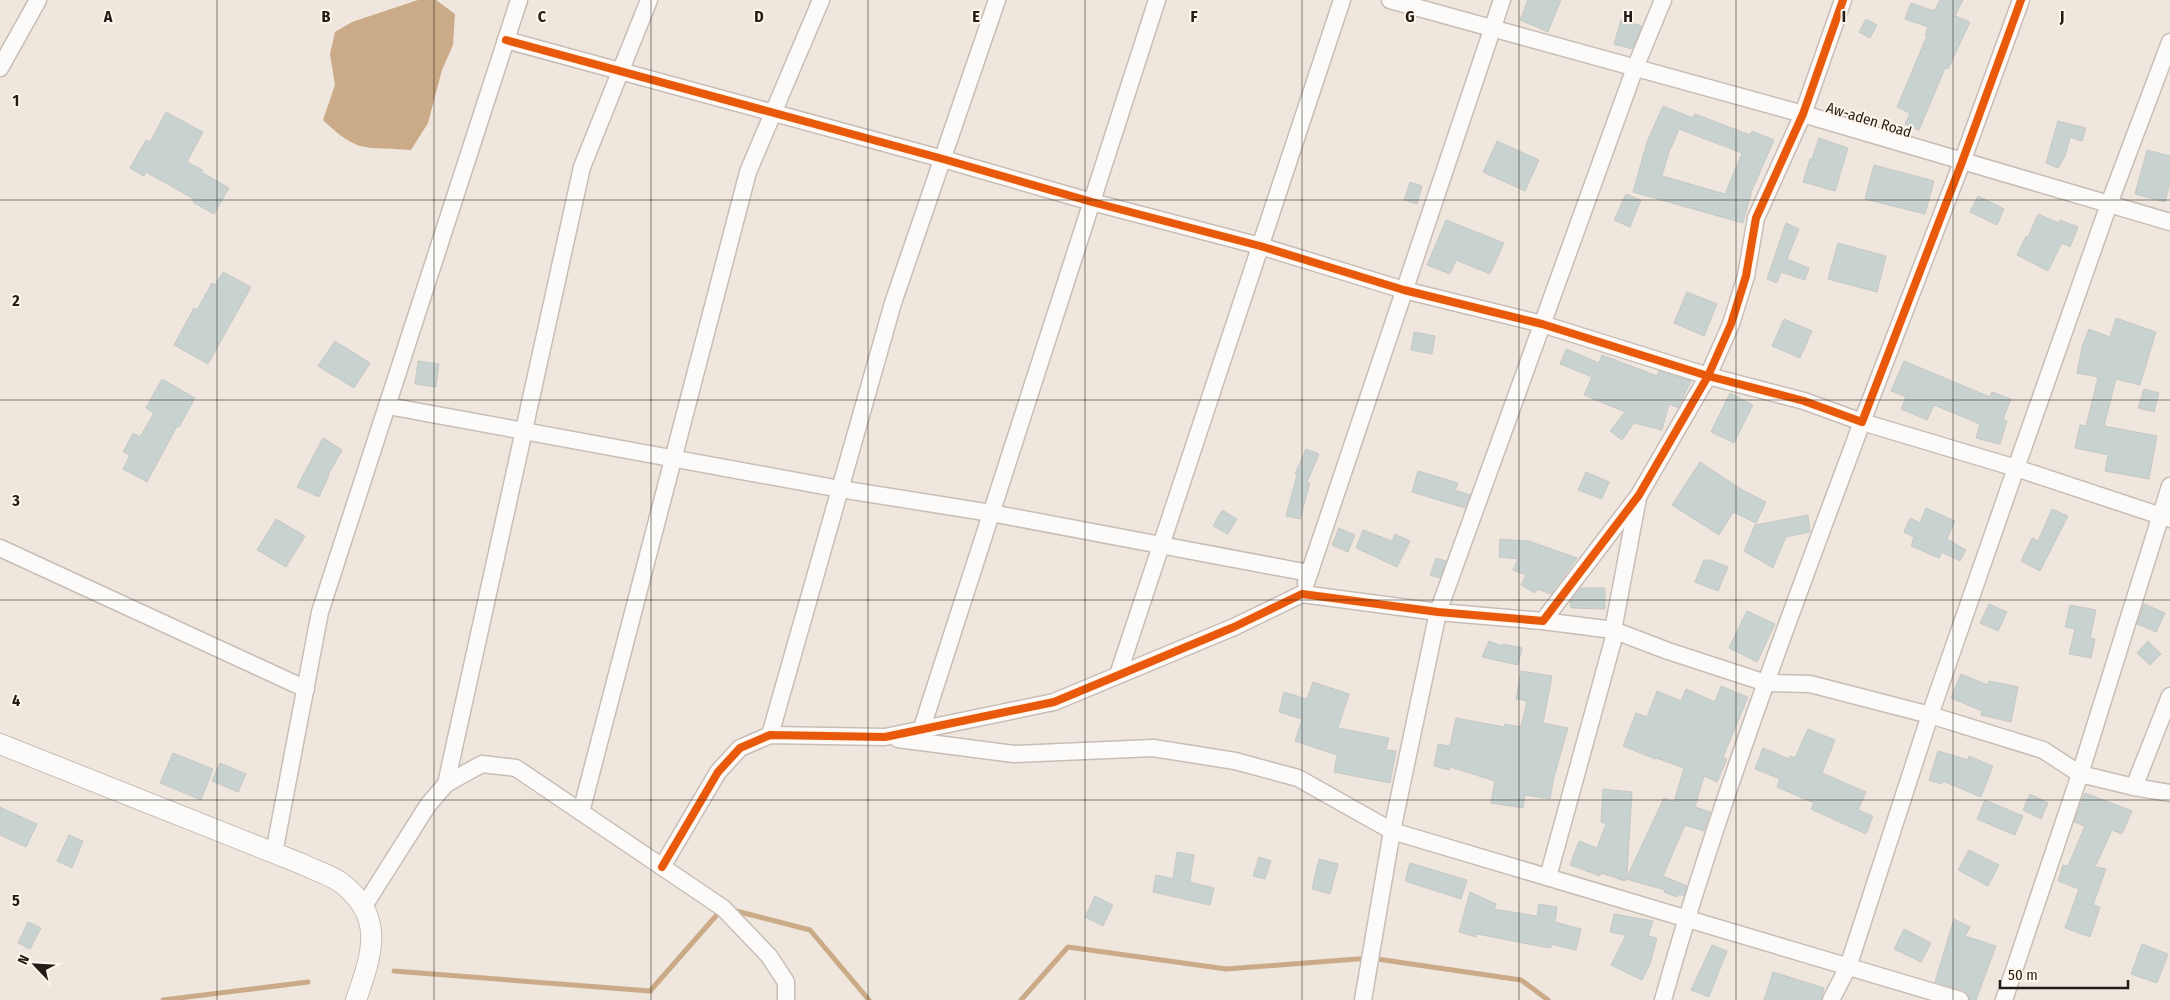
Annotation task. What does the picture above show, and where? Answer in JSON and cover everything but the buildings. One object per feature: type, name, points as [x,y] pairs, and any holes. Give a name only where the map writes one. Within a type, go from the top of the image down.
[{"type":"street","points":[[0,68],[38,0]]},
{"type":"street","points":[[274,853],[320,612],[519,0]]},
{"type":"street","points":[[446,784],[582,167],[649,0]]},
{"type":"street","points":[[581,812],[748,172],[821,0]]},
{"type":"street","points":[[770,734],[893,303],[997,0]]},
{"type":"street","points":[[920,736],[1157,0]]},
{"type":"street","points":[[1118,675],[1342,0]]},
{"type":"street","name":"Aw-aden Road","points":[[1390,0],[1803,114],[2170,222]]},
{"type":"street","points":[[1302,594],[1502,0]]},
{"type":"street","points":[[1362,1000],[1392,831],[1438,612],[1634,68],[1663,0]]},
{"type":"street","points":[[1543,621],[1639,495],[1708,376],[1731,324],[1746,276],[1756,218],[1803,114],[1843,0]]},
{"type":"street","points":[[1663,1000],[1686,919],[1766,683],[2021,0]]},
{"type":"street","points":[[506,40],[943,159],[1092,202],[1260,246],[1404,290],[1542,324],[1708,376],[1804,401],[1862,422],[2016,468],[2165,517]]},
{"type":"street","points":[[1831,1000],[1848,966],[1930,715],[2016,468],[2109,204],[2170,42]]},
{"type":"street","points":[[388,406],[840,489],[991,513],[1309,573]]},
{"type":"street","points":[[2004,1000],[2165,517],[2170,486]]},
{"type":"street","points":[[1548,878],[1614,637],[1639,495]]},
{"type":"street","points":[[0,548],[306,689]]},
{"type":"street","points":[[920,736],[1054,702],[1234,627],[1302,594],[1438,612],[1543,621],[1614,630],[1668,651],[1766,683],[1810,684],[1930,715],[2043,750],[2080,774],[2134,787],[2170,793]]},
{"type":"street","points":[[2134,787],[2170,696]]},
{"type":"street","points":[[662,867],[718,772],[740,748],[770,734],[920,736],[1014,754],[1153,748],[1235,761],[1298,778],[1392,831],[1960,1000]]},
{"type":"street","points":[[0,744],[274,853],[340,882],[364,906],[373,933],[367,971],[356,1000]]},
{"type":"street","points":[[364,906],[428,805],[446,784],[482,764],[516,768],[723,908],[769,956],[786,982],[786,1000]]},
{"type":"shaded area","points":[[418,0],[436,0],[455,14],[453,45],[442,70],[428,123],[411,150],[372,148],[355,144],[335,131],[323,120],[335,85],[330,54],[335,32],[352,22]]},
{"type":"waterway","points":[[394,971],[650,991],[722,909]]},
{"type":"waterway","points":[[732,910],[810,930],[869,1000]]},
{"type":"waterway","points":[[1021,1000],[1068,947],[1226,969],[1370,958],[1521,980],[1548,1000]]},
{"type":"waterway","points":[[163,1000],[308,982]]},
{"type":"cycle path","points":[[506,40],[943,159],[1092,202],[1260,246],[1404,290],[1542,324],[1708,376],[1731,324],[1746,276],[1756,218],[1803,114],[1843,0]]},
{"type":"cycle path","points":[[662,867],[718,772],[740,748],[770,735],[885,737],[1054,702],[1234,627],[1302,594],[1438,612],[1543,621],[1639,495],[1708,376],[1804,401],[1862,422],[1962,162],[2021,0]]}]
